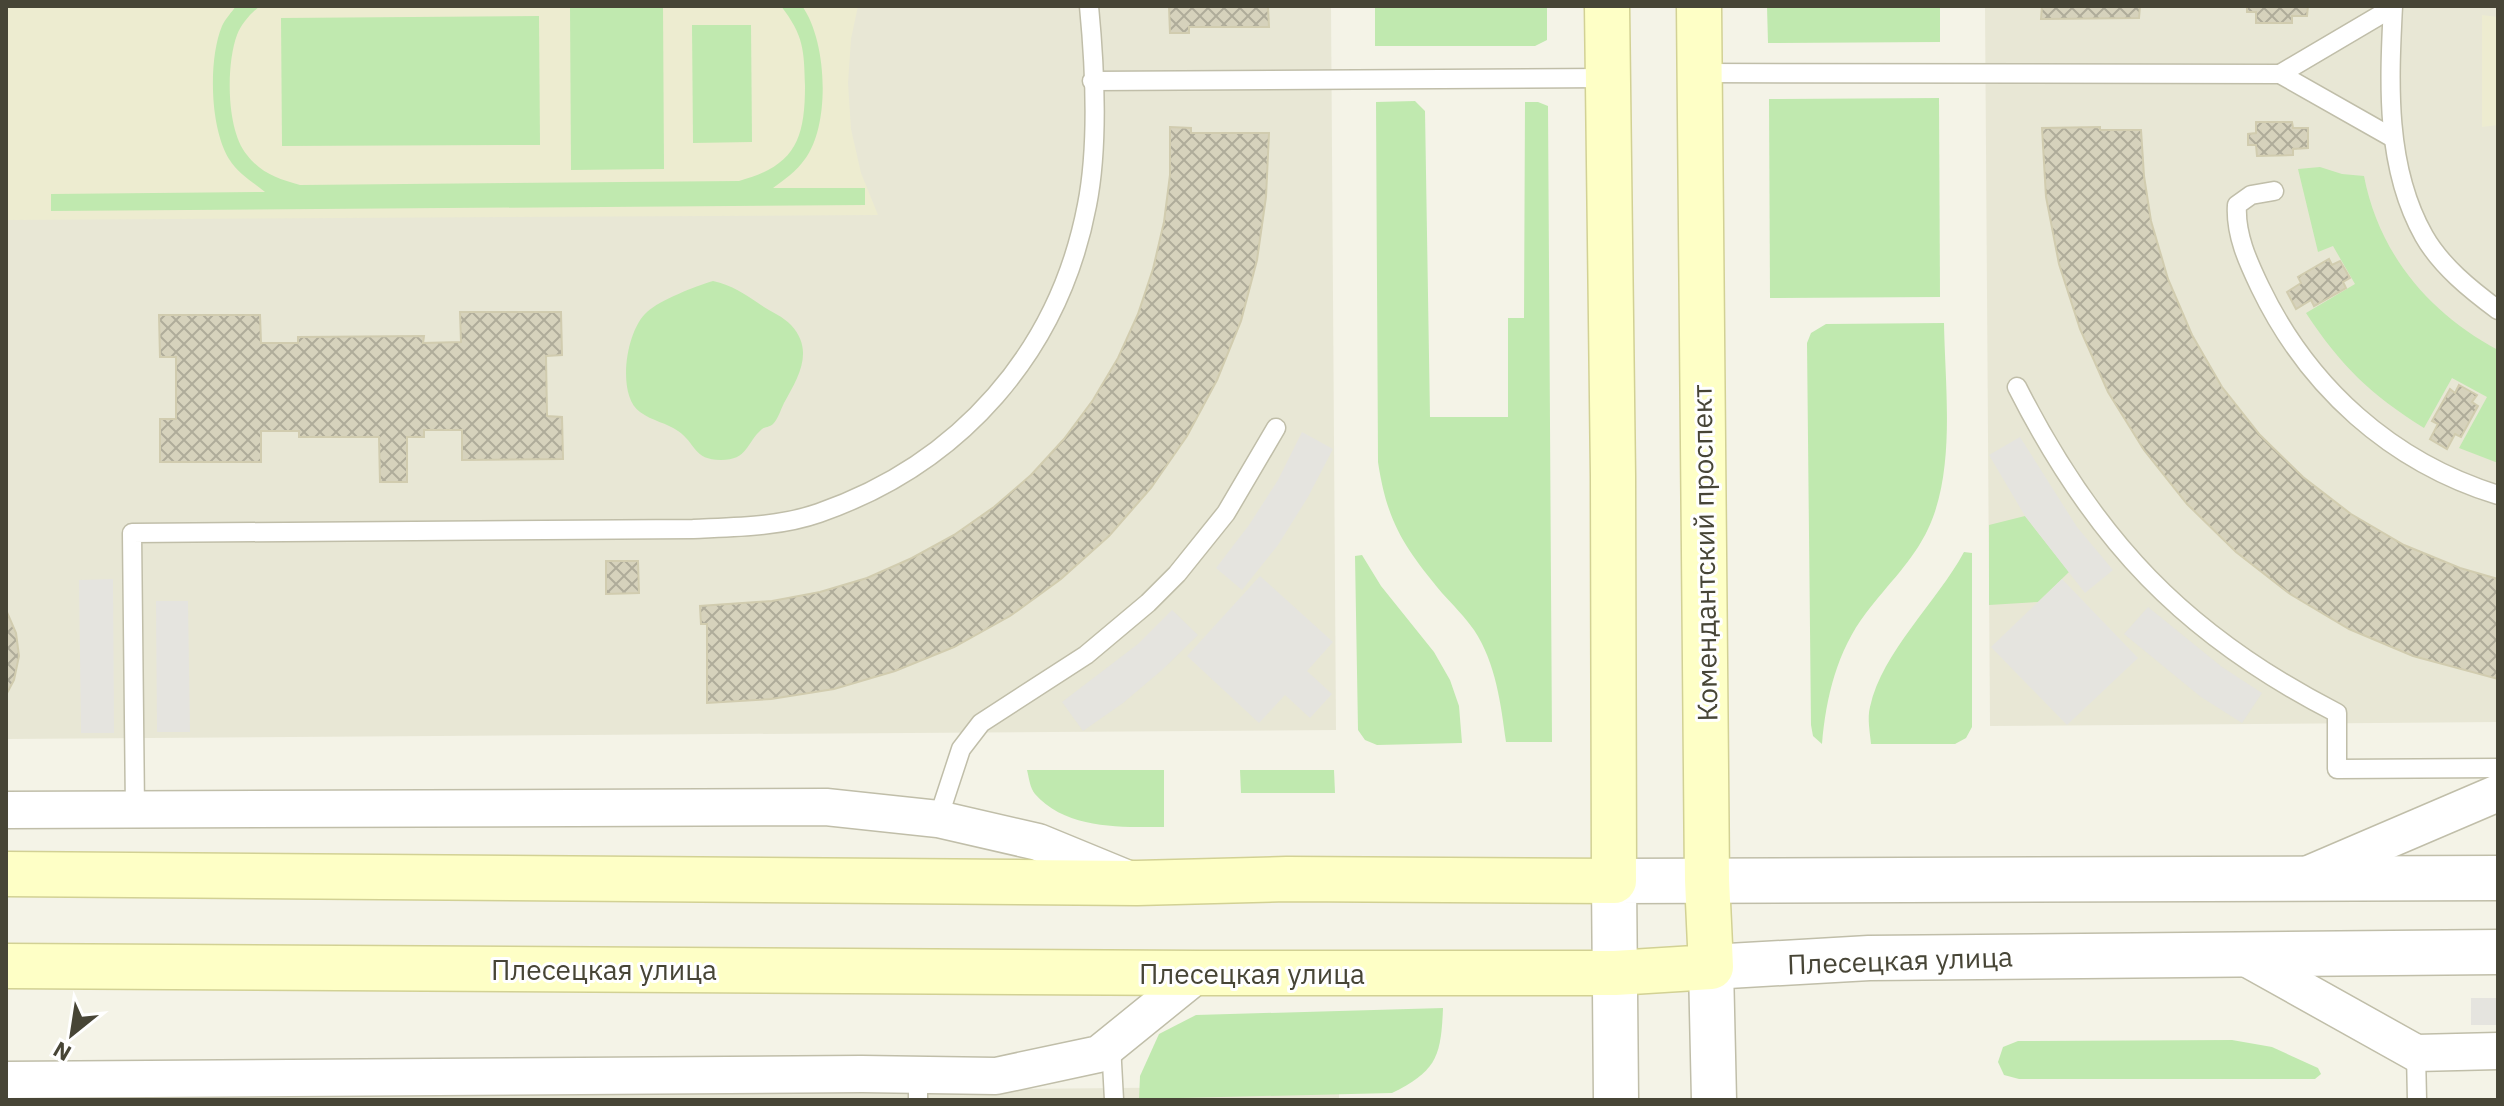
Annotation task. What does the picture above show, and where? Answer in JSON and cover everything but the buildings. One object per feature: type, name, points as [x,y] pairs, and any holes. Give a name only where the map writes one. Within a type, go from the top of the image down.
[{"type":"main road","points":[[6,874],[1137,883],[1287,879],[1614,881],[1607,6]]},
{"type":"main road","name":"Комендантский проспект","points":[[1699,6],[1707,880],[1711,967]]},
{"type":"main road","name":"Плесецкая улица","points":[[6,966],[1199,973],[1615,973],[1711,967]]},
{"type":"street","points":[[2293,880],[2498,793]]},
{"type":"street","points":[[6,810],[826,807],[938,819],[1038,842],[1137,883]]},
{"type":"street","points":[[1616,1100],[1614,881],[2498,878]]},
{"type":"street","name":"Плесецкая улица","points":[[1711,967],[1869,958],[2498,952]]},
{"type":"street","points":[[2237,953],[2416,1053],[2498,1051]]},
{"type":"street","name":"Комендантский проспект","points":[[1711,967],[1714,1100]]},
{"type":"street","points":[[6,1080],[208,1089],[918,1088],[996,1076],[1099,1054],[1199,973]]},
{"type":"lane","points":[[135,810],[132,533],[693,529],[762,525],[817,514],[891,482],[945,446],[1011,380],[1066,285],[1087,205],[1094,145],[1089,6]]},
{"type":"lane","points":[[2280,74],[2393,7]]},
{"type":"lane","points":[[2393,7],[2393,138],[2403,190],[2425,239],[2465,285],[2498,310]]},
{"type":"lane","points":[[1699,73],[2280,74],[2393,138]]},
{"type":"lane","points":[[1092,81],[1608,78]]},
{"type":"lane","points":[[2274,191],[2251,195],[2237,205],[2236,221],[2247,262],[2276,320],[2313,373],[2358,419],[2411,457],[2469,486],[2498,495]]},
{"type":"lane","points":[[2017,387],[2046,444],[2080,498],[2144,574],[2187,616],[2236,654],[2337,713],[2337,769],[2498,768]]},
{"type":"lane","points":[[938,819],[961,749],[981,723],[1086,655],[1177,574],[1226,513],[1276,428]]},
{"type":"lane","points":[[1111,1044],[1114,1100]]},
{"type":"lane","points":[[2416,1053],[2417,1100]]},
{"type":"shaded area","points":[[6,6],[1331,6],[1336,730],[6,739]]},
{"type":"shaded area","points":[[6,6],[858,6],[851,39],[848,83],[851,129],[861,173],[878,215],[6,220]]},
{"type":"shaded area","points":[[1985,6],[2498,6],[2498,722],[1990,726]]},
{"type":"shaded area","points":[[2482,15],[2498,17],[2498,125],[2482,127]]},
{"type":"shaded area","points":[[1302,432],[1333,449],[1278,545],[1242,590],[1216,568],[1278,480]]},
{"type":"shaded area","points":[[2020,437],[2077,527],[2113,570],[2085,593],[2025,516],[1989,455]]},
{"type":"shaded area","points":[[1260,576],[1333,642],[1307,671],[1332,694],[1310,718],[1285,695],[1259,723],[1187,656]]},
{"type":"shaded area","points":[[113,579],[114,733],[81,733],[79,580]]},
{"type":"shaded area","points":[[2062,579],[2138,658],[2067,725],[1991,647]]},
{"type":"shaded area","points":[[156,601],[188,601],[190,732],[157,732]]},
{"type":"shaded area","points":[[2148,607],[2222,667],[2262,693],[2242,723],[2201,697],[2124,634]]},
{"type":"shaded area","points":[[1172,610],[1198,635],[1123,703],[1083,731],[1062,702],[1138,644]]},
{"type":"shaded area","points":[[2471,998],[2498,998],[2498,1025],[2471,1025]]},
{"type":"shaded area","points":[[1339,1086],[1339,1100],[6,1100],[6,1098]]},
{"type":"green space","points":[[236,6],[260,6],[241,27],[233,47],[230,96],[240,144],[264,171],[300,185],[739,181],[758,175],[784,159],[799,136],[805,86],[803,53],[794,26],[781,6],[802,6],[817,39],[821,60],[823,82],[819,125],[805,159],[773,188],[865,188],[865,205],[51,211],[51,194],[265,192],[229,159],[215,112],[213,75],[218,40],[223,23]]},
{"type":"green space","points":[[570,6],[663,6],[664,169],[571,170]]},
{"type":"green space","points":[[1375,6],[1547,6],[1547,40],[1535,46],[1375,46]]},
{"type":"green space","points":[[1767,6],[1940,6],[1940,42],[1768,43]]},
{"type":"green space","points":[[539,16],[540,145],[282,146],[281,18]]},
{"type":"green space","points":[[692,25],[751,25],[752,142],[693,143]]},
{"type":"green space","points":[[1939,98],[1940,297],[1770,298],[1769,99]]},
{"type":"green space","points":[[1415,101],[1425,111],[1430,417],[1508,417],[1508,318],[1524,318],[1525,102],[1548,106],[1552,742],[1506,742],[1488,656],[1470,625],[1407,547],[1392,518],[1382,483],[1378,462],[1376,102]]},
{"type":"green space","points":[[2320,167],[2342,174],[2364,176],[2382,231],[2411,278],[2450,318],[2498,350],[2498,463],[2459,448],[2487,397],[2452,378],[2424,428],[2358,378],[2306,313],[2355,284],[2333,246],[2318,252],[2298,169]]},
{"type":"green space","points":[[713,281],[738,290],[788,322],[798,335],[803,355],[799,374],[775,422],[762,429],[742,454],[721,460],[705,457],[678,431],[640,412],[628,392],[626,378],[629,347],[647,312],[669,298]]},
{"type":"green space","points":[[1944,323],[1946,455],[1937,506],[1915,552],[1866,613],[1847,643],[1830,692],[1822,744],[1813,736],[1811,725],[1807,343],[1811,333],[1826,324]]},
{"type":"green space","points":[[2025,516],[2069,572],[2038,602],[1989,605],[1989,525]]},
{"type":"green space","points":[[1964,552],[1972,553],[1972,727],[1966,738],[1955,744],[1871,744],[1869,711],[1876,687],[1898,647]]},
{"type":"green space","points":[[1362,555],[1381,586],[1434,652],[1450,680],[1459,706],[1462,743],[1377,745],[1365,740],[1358,730],[1355,556]]},
{"type":"green space","points":[[1027,770],[1164,770],[1164,827],[1147,827],[1095,824],[1063,814],[1035,794]]},
{"type":"green space","points":[[1240,770],[1334,770],[1335,793],[1241,793]]},
{"type":"green space","points":[[1443,1008],[1441,1038],[1434,1060],[1419,1077],[1392,1093],[1139,1099],[1140,1076],[1159,1034],[1196,1015]]},
{"type":"green space","points":[[2232,1040],[2272,1047],[2318,1068],[2321,1074],[2315,1079],[2019,1079],[2004,1075],[1998,1062],[2003,1047],[2018,1041]]}]
